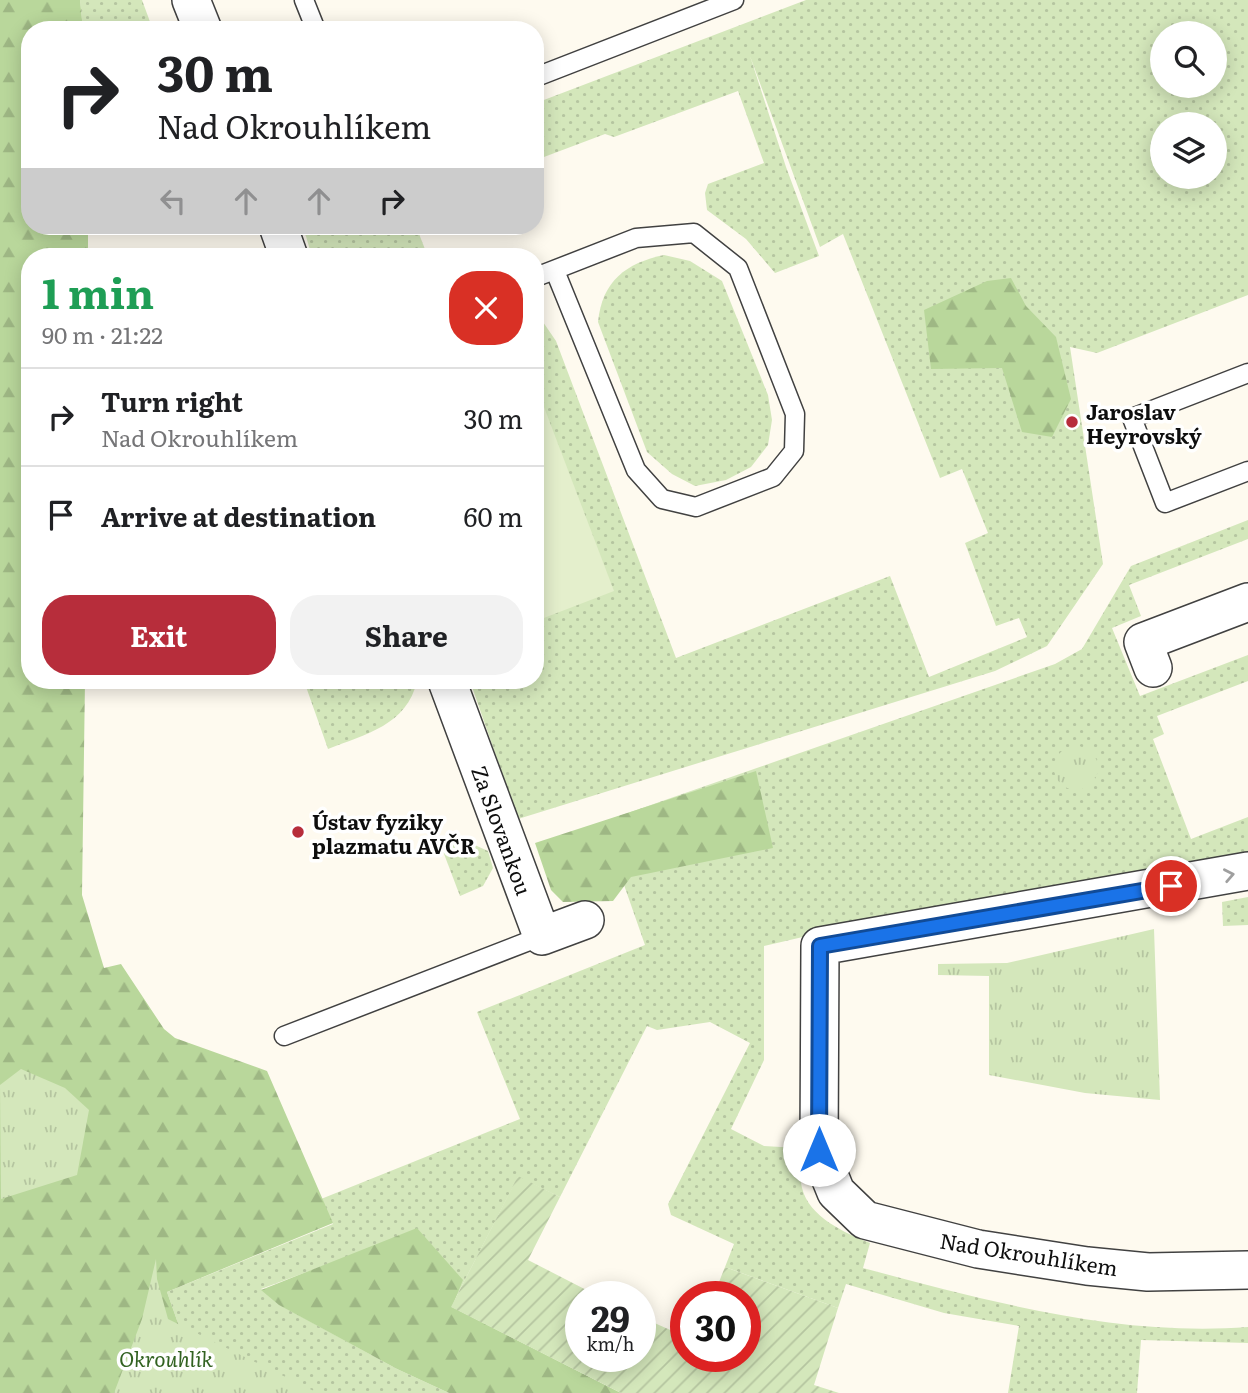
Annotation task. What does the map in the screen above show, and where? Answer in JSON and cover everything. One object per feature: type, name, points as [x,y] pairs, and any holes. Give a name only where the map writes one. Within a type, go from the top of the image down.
[{"type":"street","points":[[191,0],[199,21]]},
{"type":"street","points":[[1153,668],[1143,642],[1248,602]]},
{"type":"street","name":"Za Slovankou","points":[[450,689],[542,936]]},
{"type":"street","name":"Nad Okrouhlíkem","points":[[1248,872],[820,946],[819,1150],[836,1192],[864,1220],[978,1249],[1087,1266],[1148,1272],[1248,1270]]},
{"type":"street","points":[[542,936],[586,920]]},
{"type":"lane","points":[[304,0],[312,21]]},
{"type":"lane","points":[[544,74],[734,0]]},
{"type":"lane","points":[[544,274],[636,238],[694,233],[738,268],[795,414],[794,451],[773,477],[696,507],[662,499],[636,470],[555,271]]},
{"type":"lane","points":[[1248,373],[1132,418],[1165,503],[1248,471]]},
{"type":"lane","points":[[284,1036],[542,936]]},
{"type":"green space","points":[[0,0],[80,0],[82,21],[21,21],[21,235],[88,235],[88,248],[21,248],[21,689],[85,689],[82,895],[104,968],[121,964],[164,1029],[175,1038],[267,1071],[333,1223],[167,1292],[179,1326],[307,1393],[0,1393]]},
{"type":"green space","points":[[80,0],[142,0],[150,21],[82,21]]},
{"type":"green space","points":[[806,0],[1248,0],[1248,295],[1097,353],[1070,347],[1103,564],[1047,646],[995,671],[518,819],[473,689],[544,689],[544,323],[556,341],[676,658],[890,576],[929,677],[1027,637],[1019,618],[996,626],[965,543],[988,533],[962,469],[940,478],[843,234],[820,247],[750,56],[786,167],[819,256],[775,273],[746,239],[707,210],[705,193],[708,184],[764,163],[738,91],[614,137],[605,134],[544,157],[544,100]]},
{"type":"green space","points":[[306,235],[419,235],[425,248],[309,248]]},
{"type":"green space","points":[[664,255],[690,261],[722,281],[768,395],[772,420],[768,445],[751,467],[726,480],[695,486],[672,474],[647,452],[598,322],[605,295],[618,276],[638,263]]},
{"type":"green space","points":[[1011,278],[1026,306],[1056,337],[1071,399],[1052,437],[1022,432],[1002,368],[931,369],[924,310],[987,281]]},
{"type":"green space","points":[[544,407],[614,591],[544,618]]},
{"type":"green space","points":[[1248,520],[1248,539],[1129,585],[1141,616],[1112,628],[1140,696],[1248,655],[1248,681],[1157,716],[1164,734],[1153,739],[1191,839],[1248,817],[1248,860],[820,933],[764,946],[764,1060],[731,1129],[764,1146],[798,1148],[802,1188],[812,1207],[829,1223],[870,1243],[863,1268],[957,1293],[1053,1314],[1150,1327],[1248,1327],[1248,1343],[1141,1340],[1137,1393],[1008,1393],[1019,1326],[944,1313],[846,1284],[838,1308],[725,1267],[734,1244],[671,1215],[668,1204],[750,1043],[710,1022],[657,1030],[647,1026],[560,1197],[518,1177],[451,1307],[339,1260],[261,1289],[280,1305],[397,1369],[449,1393],[307,1393],[179,1326],[167,1292],[333,1224],[321,1199],[520,1119],[477,1012],[645,945],[602,822],[1055,664],[1082,649],[1131,566]]},
{"type":"green space","points":[[307,689],[414,689],[404,708],[383,726],[328,749]]},
{"type":"green space","points":[[1076,746],[1085,747],[1092,752],[1097,759],[1097,777],[1092,784],[1085,789],[1076,790],[1067,789],[1060,784],[1055,777],[1054,768],[1055,759],[1060,752],[1067,747]]},
{"type":"green space","points":[[756,771],[773,848],[631,877],[613,901],[563,902],[551,890],[535,843]]},
{"type":"green space","points":[[468,842],[488,851],[493,868],[483,886],[460,896],[441,846]]},
{"type":"green space","points":[[1248,897],[1248,925],[1223,926],[1222,902]]},
{"type":"green space","points":[[1154,929],[1160,1100],[1085,1093],[989,1075],[989,976],[938,975],[938,964],[1007,963]]},
{"type":"green space","points":[[21,1069],[65,1088],[89,1110],[77,1175],[1,1199],[0,1085]]},
{"type":"green space","points":[[518,1176],[560,1197],[528,1260],[569,1281],[565,1281],[565,1365],[451,1307]]},
{"type":"green space","points":[[417,1228],[463,1280],[452,1307],[565,1365],[565,1372],[580,1372],[621,1393],[449,1393],[397,1369],[279,1305],[261,1290]]},
{"type":"green space","name":"Okrouhlík","points":[[156,1259],[157,1279],[168,1319],[318,1393],[114,1393],[142,1319]]},
{"type":"green space","points":[[725,1267],[838,1308],[814,1385],[839,1393],[621,1393],[579,1372],[656,1372],[656,1324],[670,1330],[670,1372],[761,1372],[761,1281],[719,1281]]},
{"type":"place","name":"Jaroslav Heyrovský","points":[[1072,422]]},
{"type":"place","name":"Ústav fyziky plazmatu AVČR","points":[[298,832]]},
{"type":"route","points":[[819,1150],[820,946],[1171,886]]}]
